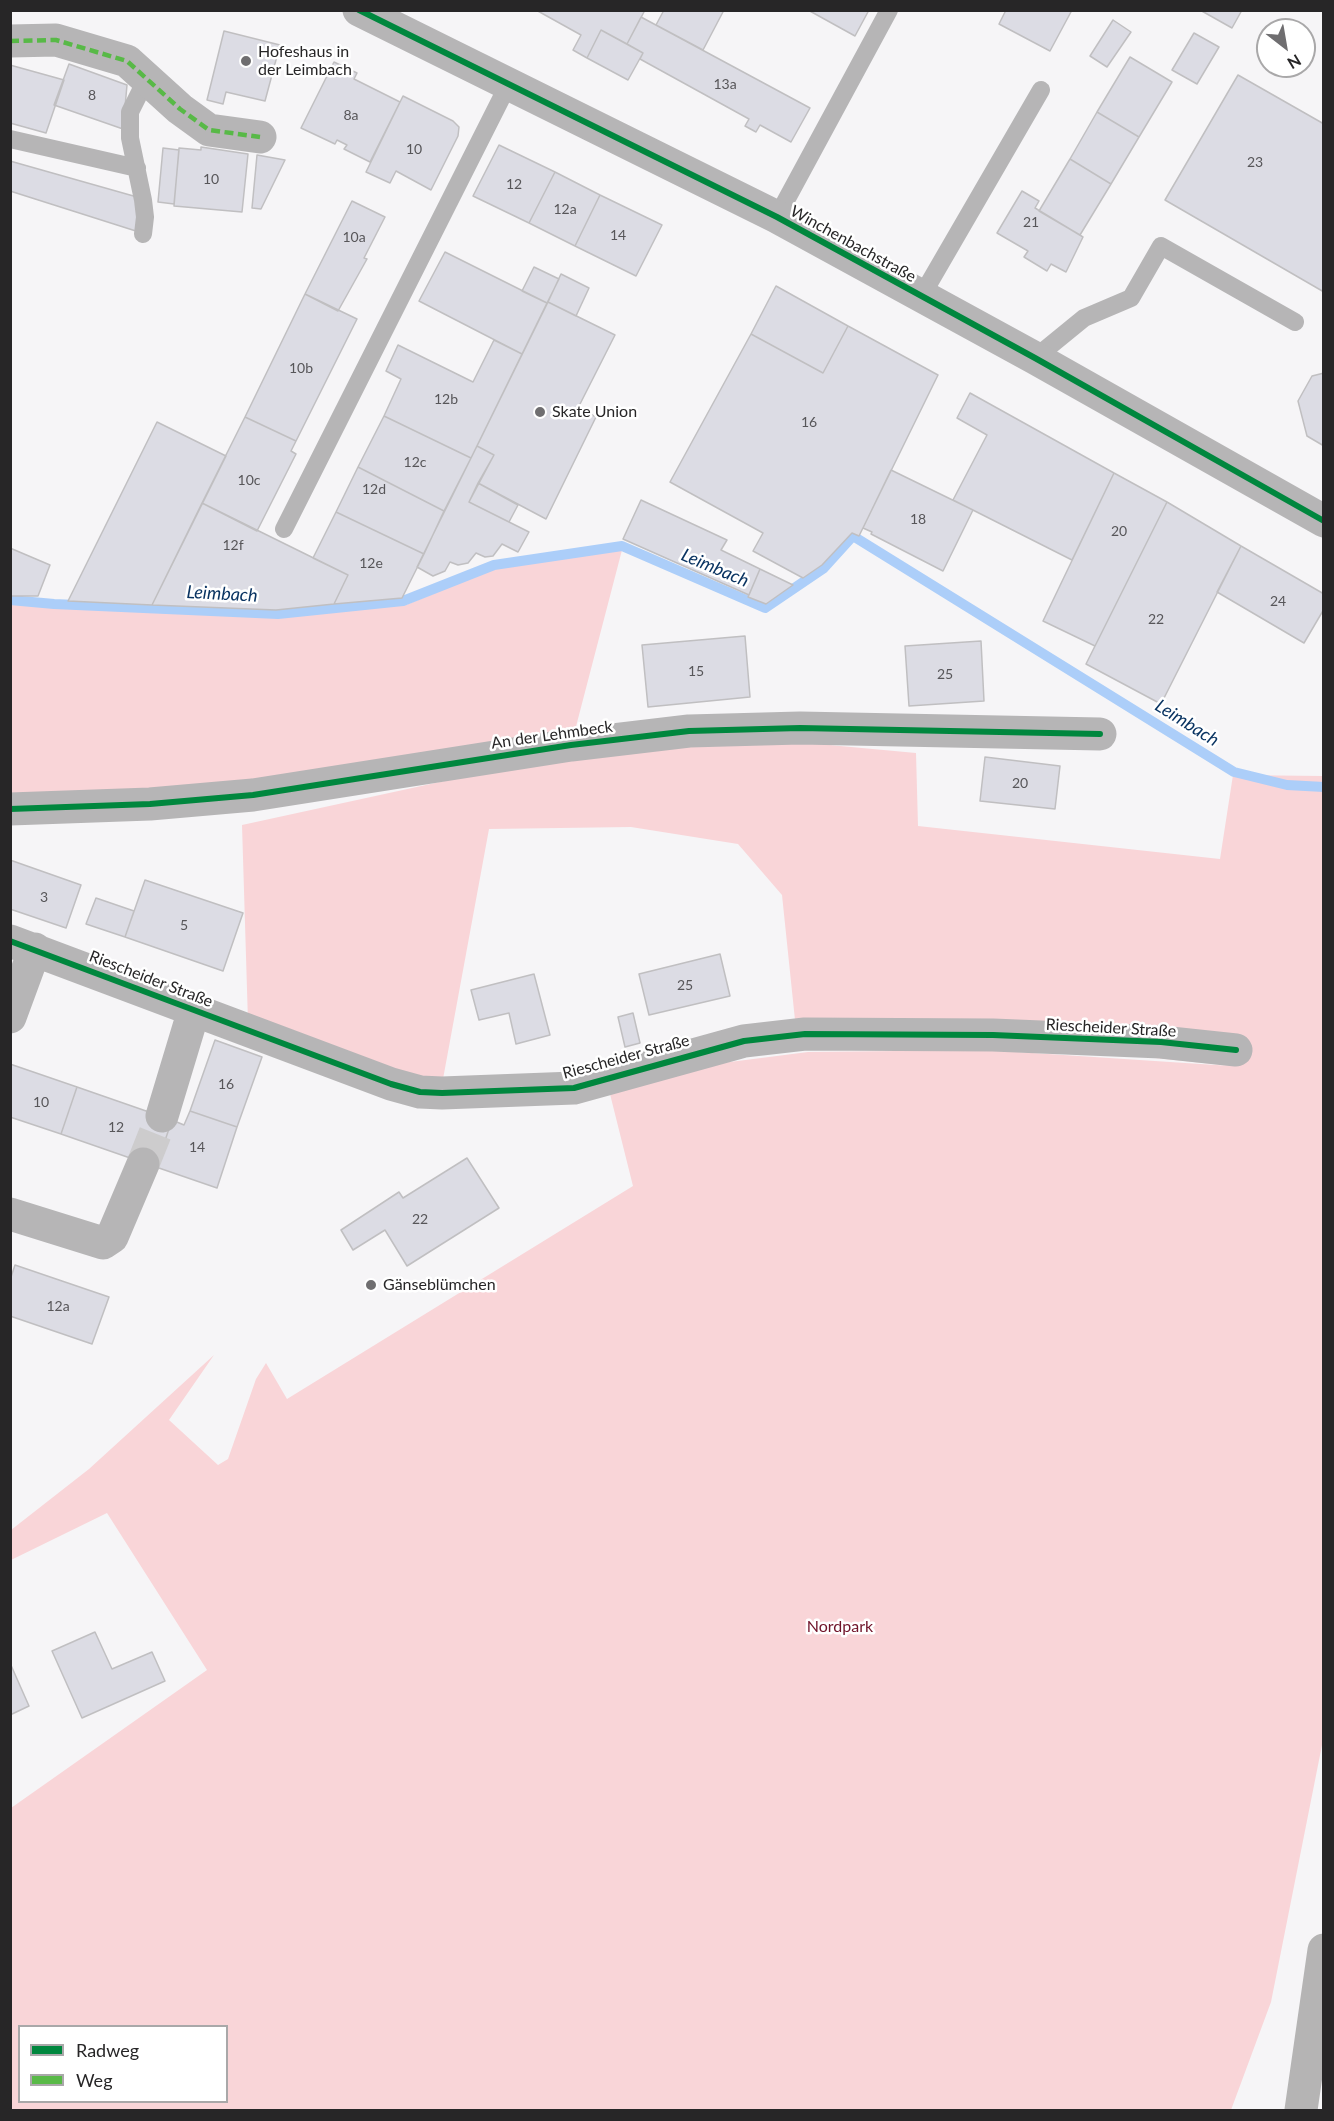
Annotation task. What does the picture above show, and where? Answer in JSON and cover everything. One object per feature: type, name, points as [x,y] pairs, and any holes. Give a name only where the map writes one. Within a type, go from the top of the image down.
[{"type":"highway","points":[[1301,2110],[1323,1950]]},
{"type":"street","name":"Winchenbachstraße","points":[[359,10],[777,217],[1035,358],[1323,522]]},
{"type":"street","points":[[10,41],[56,40],[127,61],[146,80],[208,130],[260,137]]},
{"type":"street","name":"An der Lehmbeck","points":[[10,809],[150,804],[253,795],[571,745],[689,731],[800,728],[1100,734]]},
{"type":"street","name":"Riescheider Straße","points":[[10,1017],[23,945],[391,1084],[420,1092],[442,1094],[574,1088],[744,1041],[805,1035],[993,1035],[1161,1042],[1236,1050]]},
{"type":"street","name":"Riescheider Straße","points":[[162,1116],[195,1010]]},
{"type":"street","points":[[10,1214],[103,1243],[112,1237],[143,1164]]},
{"type":"lane","points":[[777,217],[890,10]]},
{"type":"lane","points":[[143,234],[145,217],[130,138],[130,112],[146,80]]},
{"type":"lane","points":[[284,529],[509,83]]},
{"type":"lane","points":[[921,297],[1041,90]]},
{"type":"lane","points":[[10,139],[136,168]]},
{"type":"lane","points":[[1035,358],[1084,318],[1131,297],[1161,246],[1295,322]]},
{"type":"green space","points":[[622,550],[573,738],[161,799],[11,795],[11,603],[278,618],[406,605],[494,569]]},
{"type":"green space","name":"Nordpark","points":[[786,741],[916,753],[918,826],[1220,859],[1233,775],[1323,776],[1323,1740],[1271,2002],[1231,2110],[11,2110],[11,1808],[207,1670],[107,1513],[11,1560],[11,1530],[89,1469],[214,1355],[169,1420],[218,1465],[228,1459],[256,1379],[266,1363],[287,1399],[633,1186],[609,1090],[722,1063],[808,1052],[987,1050],[1231,1066],[795,1020],[782,895],[738,844],[631,827],[489,829],[443,1079],[380,1070],[248,1022],[242,825],[481,773],[676,742]]},
{"type":"building","points":[[536,10],[645,10],[627,44],[601,30],[587,58],[573,50],[581,35]]},
{"type":"building","points":[[664,10],[724,10],[703,50],[656,25]]},
{"type":"building","points":[[808,10],[869,10],[855,36]]},
{"type":"building","points":[[1006,10],[1072,10],[1050,51],[999,24]]},
{"type":"building","points":[[1200,10],[1242,10],[1232,28]]},
{"type":"building","points":[[641,17],[810,108],[791,142],[760,125],[756,132],[745,126],[749,119],[640,59],[643,53],[627,44]]},
{"type":"building","points":[[1113,20],[1131,32],[1107,67],[1090,56]]},
{"type":"building","points":[[601,30],[643,53],[628,80],[587,58]]},
{"type":"building","name":"Hofeshaus in der Leimbach","points":[[224,31],[280,45],[265,101],[226,92],[223,104],[207,100]]},
{"type":"building","points":[[1194,33],[1219,47],[1197,84],[1172,70]]},
{"type":"building","points":[[1130,57],[1172,82],[1139,137],[1097,112]]},
{"type":"building","points":[[334,62],[357,73],[354,79],[400,102],[370,162],[344,149],[347,145],[337,140],[335,144],[301,128]]},
{"type":"building","points":[[69,64],[127,85],[123,129],[54,105]]},
{"type":"building","points":[[10,65],[64,80],[46,133],[10,123]]},
{"type":"building","points":[[1238,75],[1324,124],[1324,292],[1165,200]]},
{"type":"building","points":[[403,96],[453,121],[459,127],[458,136],[431,190],[396,171],[390,183],[366,172]]},
{"type":"building","points":[[1097,112],[1139,137],[1111,184],[1070,159]]},
{"type":"building","points":[[499,145],[555,172],[529,223],[473,196]]},
{"type":"building","points":[[201,147],[248,154],[242,212],[174,206],[179,148],[201,150]]},
{"type":"building","points":[[163,148],[179,150],[174,204],[158,202]]},
{"type":"building","points":[[257,155],[285,160],[261,209],[252,208]]},
{"type":"building","points":[[1070,159],[1111,184],[1080,235],[1039,211]]},
{"type":"building","points":[[10,161],[137,197],[139,232],[10,191]]},
{"type":"building","points":[[555,172],[600,195],[575,246],[529,223]]},
{"type":"building","points":[[1022,191],[1039,201],[1035,208],[1083,237],[1066,272],[1051,264],[1047,271],[1024,257],[1028,251],[997,233]]},
{"type":"building","points":[[600,195],[662,225],[636,276],[575,246]]},
{"type":"building","points":[[352,201],[385,217],[364,258],[367,259],[338,311],[305,294]]},
{"type":"building","points":[[445,252],[547,303],[522,354],[419,301]]},
{"type":"building","points":[[534,267],[559,279],[547,303],[522,291]]},
{"type":"building","points":[[561,274],[589,288],[576,316],[548,302]]},
{"type":"building","points":[[776,286],[848,326],[823,373],[751,334]]},
{"type":"building","points":[[305,294],[357,319],[296,441],[245,417]]},
{"type":"building","name":"Skate Union","points":[[548,302],[615,335],[578,408],[596,417],[546,519],[478,483],[494,455],[477,446]]},
{"type":"building","points":[[848,326],[938,375],[859,536],[852,533],[822,565],[803,578],[753,551],[763,533],[670,482],[751,334],[823,373]]},
{"type":"building","points":[[494,340],[522,354],[471,458],[384,416],[401,379],[386,371],[398,345],[473,382]]},
{"type":"building","points":[[1324,373],[1324,446],[1307,436],[1298,401],[1312,376]]},
{"type":"building","points":[[970,393],[1114,473],[1072,560],[953,500],[987,435],[957,418]]},
{"type":"building","points":[[384,416],[471,458],[444,511],[358,467]]},
{"type":"building","points":[[245,417],[296,441],[291,451],[296,454],[257,531],[202,503]]},
{"type":"building","points":[[157,422],[226,456],[152,605],[68,601]]},
{"type":"building","points":[[477,446],[494,455],[469,502],[529,532],[518,552],[502,544],[493,556],[485,557],[476,553],[468,563],[458,565],[450,562],[445,571],[433,576],[417,567]]},
{"type":"building","points":[[358,467],[444,511],[424,554],[336,512]]},
{"type":"building","points":[[891,470],[973,510],[943,571],[863,528]]},
{"type":"building","points":[[1114,473],[1167,502],[1095,646],[1043,621]]},
{"type":"building","points":[[478,483],[518,505],[509,522],[469,502]]},
{"type":"building","points":[[641,500],[727,540],[721,550],[760,569],[749,595],[623,539]]},
{"type":"building","points":[[1167,502],[1241,546],[1161,704],[1086,664]]},
{"type":"building","points":[[202,503],[348,575],[334,604],[276,610],[152,605]]},
{"type":"building","points":[[336,512],[424,554],[402,598],[334,604],[348,575],[313,558]]},
{"type":"building","points":[[1241,546],[1324,594],[1324,609],[1304,643],[1217,592]]},
{"type":"building","points":[[10,548],[50,565],[38,596],[10,596]]},
{"type":"building","points":[[760,569],[793,585],[766,604],[748,597]]},
{"type":"building","points":[[745,636],[750,697],[648,707],[642,645]]},
{"type":"building","points":[[981,641],[984,701],[909,706],[905,646]]},
{"type":"building","points":[[985,757],[1060,766],[1055,809],[980,801]]},
{"type":"building","points":[[10,860],[81,885],[66,928],[10,909]]},
{"type":"building","points":[[145,880],[243,913],[223,971],[125,937]]},
{"type":"building","points":[[96,898],[134,911],[125,937],[86,924]]},
{"type":"building","points":[[720,954],[730,996],[649,1015],[639,974]]},
{"type":"building","points":[[534,974],[550,1035],[516,1044],[509,1013],[479,1020],[471,990]]},
{"type":"building","points":[[633,1013],[640,1043],[625,1047],[618,1017]]},
{"type":"building","points":[[215,1040],[262,1057],[237,1127],[190,1111]]},
{"type":"building","points":[[10,1064],[77,1087],[61,1134],[10,1117]]},
{"type":"building","points":[[77,1087],[172,1120],[156,1167],[61,1134]]},
{"type":"building","points":[[190,1111],[237,1127],[217,1188],[156,1167],[172,1120],[184,1125]]},
{"type":"building","points":[[467,1158],[499,1208],[407,1266],[385,1230],[353,1250],[341,1230],[399,1192],[403,1198]]},
{"type":"building","points":[[15,1265],[109,1297],[92,1344],[10,1316],[10,1280]]},
{"type":"building","points":[[95,1632],[112,1669],[152,1652],[165,1681],[82,1718],[52,1651]]},
{"type":"building","points":[[10,1663],[29,1706],[10,1715]]},
{"type":"waterway","name":"Leimbach","points":[[10,600],[278,614],[403,601],[494,565],[622,546],[765,608],[824,568],[853,536],[1234,772],[1287,785],[1324,787]]},
{"type":"tunnel","points":[[143,1164],[162,1116]]},
{"type":"marked path","points":[[10,41],[56,40],[127,61],[180,109],[209,130],[260,137]]},
{"type":"cycle path","points":[[359,10],[777,217],[1035,358],[1324,521]]},
{"type":"cycle path","points":[[10,809],[150,804],[253,795],[571,745],[689,731],[800,728],[1100,734]]},
{"type":"cycle path","points":[[10,941],[391,1084],[420,1092],[574,1088],[744,1041],[805,1034],[993,1035],[1161,1042],[1236,1050]]},
{"type":"place","name":"Hofeshaus in der Leimbach","points":[[246,61]]},
{"type":"place","name":"Skate Union","points":[[540,412]]},
{"type":"place","name":"Gänseblümchen","points":[[371,1285]]}]
